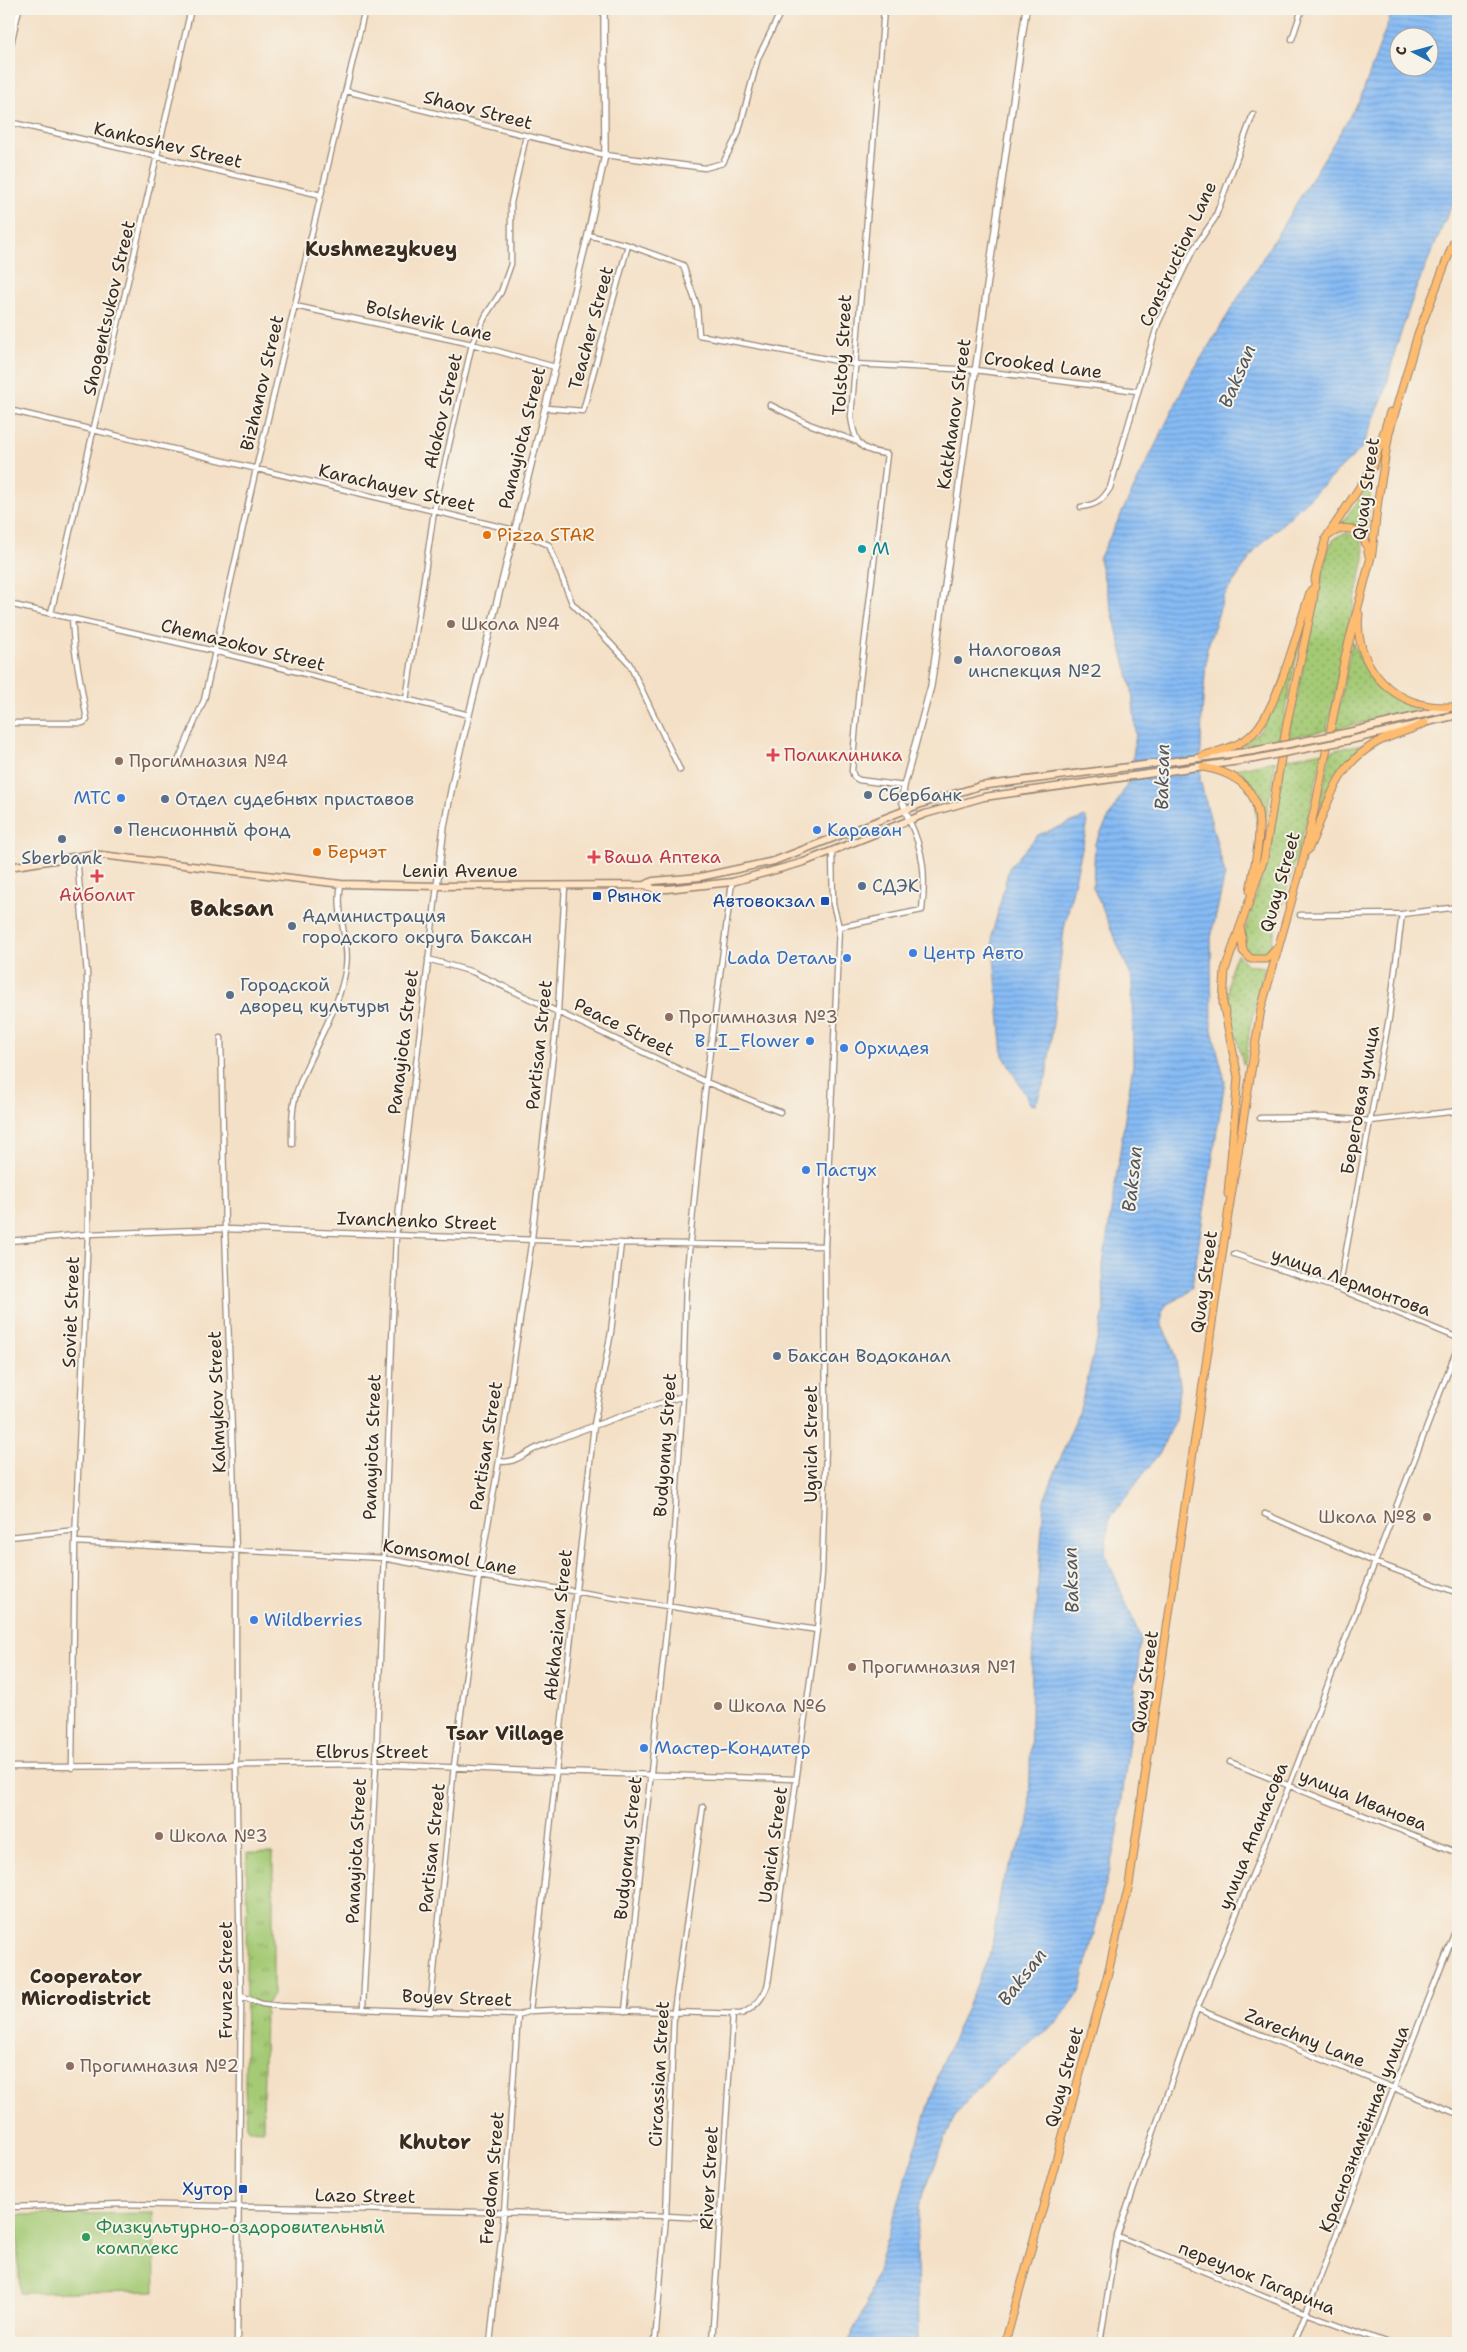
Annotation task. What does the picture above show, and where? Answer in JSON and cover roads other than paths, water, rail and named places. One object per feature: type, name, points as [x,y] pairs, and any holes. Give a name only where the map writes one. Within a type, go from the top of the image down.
[{"type":"main road","name":"Quay Street","points":[[1004,2343],[1104,1986],[1129,1885],[1228,1215],[1261,1009],[1302,864],[1345,657],[1374,542],[1385,451],[1413,349],[1458,231]]},
{"type":"main road","points":[[1202,756],[1249,737],[1263,720],[1280,683],[1316,575],[1326,538],[1373,467],[1413,349]]},
{"type":"main road","points":[[1326,538],[1337,530],[1356,531],[1362,535],[1367,545],[1369,564]]},
{"type":"main road","points":[[1228,1215],[1228,1187],[1238,1077],[1226,1021],[1223,988],[1230,953],[1264,859],[1287,723],[1316,575]]},
{"type":"main road","points":[[1361,593],[1358,639],[1366,660],[1376,676],[1391,690],[1416,703],[1429,706],[1457,707]]},
{"type":"main road","name":"Lenin Avenue","points":[[9,867],[92,854],[341,884],[438,886],[645,885],[654,881],[700,877],[774,862],[905,811],[980,786],[1202,756],[1253,751],[1349,732],[1457,707]]},
{"type":"main road","name":"Lenin Avenue","points":[[645,885],[654,889],[667,889],[732,882],[804,862],[908,820],[991,796],[1254,759],[1350,740],[1458,715]]},
{"type":"main road","points":[[1302,864],[1334,786],[1346,768],[1377,742],[1425,723]]},
{"type":"main road","points":[[1203,767],[1223,771],[1238,778],[1249,791],[1257,809],[1258,838],[1247,904]]},
{"type":"main road","points":[[1242,919],[1240,938],[1242,951],[1246,956],[1251,959],[1261,960],[1271,955],[1277,948]]},
{"type":"street","points":[[9,53],[19,9]]},
{"type":"street","name":"Shogentsukov Street","points":[[51,613],[191,9]]},
{"type":"street","name":"Bizhanov Street","points":[[178,761],[204,700],[214,650],[365,9]]},
{"type":"street","name":"Panayiota Street","points":[[363,2007],[376,1764],[396,1235],[444,826],[514,530],[588,235],[605,155],[604,9]]},
{"type":"street","name":"Shaov Street","points":[[346,91],[605,155],[705,168],[723,163],[738,134],[758,58],[782,9]]},
{"type":"street","name":"Tolstoy Street","points":[[858,442],[851,417],[854,364],[884,9]]},
{"type":"street","name":"Katkhanov Street","points":[[908,820],[902,800],[904,786],[931,686],[1026,9]]},
{"type":"street","points":[[1292,39],[1302,9]]},
{"type":"street","name":"Construction Lane","points":[[1081,507],[1096,505],[1104,498],[1110,488],[1158,323],[1193,250],[1215,218],[1253,114]]},
{"type":"street","name":"Kankoshev Street","points":[[9,122],[321,195]]},
{"type":"street","name":"Alokov Street","points":[[406,700],[434,511],[472,344],[486,315],[501,292],[511,264],[511,203],[526,136]]},
{"type":"street","name":"Crooked Lane","points":[[588,235],[628,246],[682,265],[697,306],[700,335],[854,364],[975,370],[1137,391]]},
{"type":"street","name":"Teacher Street","points":[[546,408],[582,411],[628,246]]},
{"type":"street","name":"Bolshevik Lane","points":[[295,306],[472,344],[555,367]]},
{"type":"street","points":[[770,405],[809,424],[858,442],[864,449],[887,454],[859,688],[852,771],[854,777],[859,780],[904,786]]},
{"type":"street","name":"Karachayev Street","points":[[9,410],[514,530],[549,545],[572,603],[629,663],[680,770]]},
{"type":"street","name":"Chemazokov Street","points":[[9,604],[214,650],[469,715]]},
{"type":"street","points":[[9,723],[83,723],[87,720],[74,645],[72,618]]},
{"type":"street","points":[[839,927],[922,910],[924,866],[919,842],[908,820]]},
{"type":"street","name":"Ugnich Street","points":[[733,2013],[741,2014],[750,2010],[759,2002],[768,1984],[817,1630],[825,1519],[825,1246],[839,927],[833,904],[832,852]]},
{"type":"street","name":"Soviet Street","points":[[72,1768],[75,1542],[88,1234],[87,974],[77,857]]},
{"type":"street","name":"Budyonny Street","points":[[625,2011],[649,1774],[669,1606],[683,1396],[686,1281],[706,1082],[732,882]]},
{"type":"street","points":[[292,1144],[295,1098],[330,1015],[346,966],[347,949],[342,933],[338,897],[341,884]]},
{"type":"street","name":"Partisan Street","points":[[430,2011],[454,1766],[479,1576],[499,1461],[532,1238],[558,1011],[565,885]]},
{"type":"street","points":[[1300,915],[1402,914],[1458,907]]},
{"type":"street","name":"Береговая улица","points":[[1339,1290],[1389,1018],[1402,914]]},
{"type":"street","name":"Peace Street","points":[[428,959],[473,972],[503,988],[558,1011],[706,1082],[780,1112]]},
{"type":"street","name":"Kalmykov Street","points":[[221,1038],[224,1229],[236,1551],[236,1766]]},
{"type":"street","points":[[1260,1118],[1323,1117],[1370,1121],[1458,1110]]},
{"type":"street","name":"Ivanchenko Street","points":[[9,1241],[88,1234],[224,1229],[532,1238],[621,1243],[825,1246]]},
{"type":"street","name":"Abkhazian Street","points":[[530,2011],[594,1425],[611,1332],[621,1243]]},
{"type":"street","name":"улица Лермонтова","points":[[1234,1254],[1339,1290],[1458,1338]]},
{"type":"street","name":"улица Апанасова","points":[[1100,2343],[1117,2236],[1197,2009],[1289,1786],[1458,1346]]},
{"type":"street","points":[[499,1461],[506,1463],[514,1461],[528,1451],[594,1425],[683,1396]]},
{"type":"street","points":[[1265,1514],[1374,1562],[1458,1593]]},
{"type":"street","points":[[9,1537],[77,1530]]},
{"type":"street","name":"Komsomol Lane","points":[[75,1542],[383,1558],[575,1592],[817,1630]]},
{"type":"street","name":"улица Иванова","points":[[1230,1762],[1458,1853]]},
{"type":"street","name":"Elbrus Street","points":[[9,1767],[72,1768],[376,1764],[555,1772],[796,1779]]},
{"type":"street","name":"Frunze Street","points":[[236,1766],[240,1996],[237,2343]]},
{"type":"street","name":"Circassian Street","points":[[655,2343],[666,2216],[674,2011],[703,1807]]},
{"type":"street","name":"Краснознамённая улица","points":[[1294,2343],[1458,1924]]},
{"type":"street","name":"Boyev Street","points":[[240,1996],[262,2004],[280,2006],[363,2007],[518,2015],[530,2011],[733,2013]]},
{"type":"street","name":"Zarechny Lane","points":[[1197,2009],[1458,2114]]},
{"type":"street","name":"River Street","points":[[712,2343],[733,2013]]},
{"type":"street","name":"Freedom Street","points":[[490,2343],[504,2213],[518,2015]]},
{"type":"street","name":"Lazo Street","points":[[9,2207],[125,2204],[666,2216],[720,2219]]},
{"type":"street","name":"переулок Гагарина","points":[[1117,2236],[1306,2313],[1388,2343]]},
{"type":"water","points":[[1393,9],[1458,9],[1458,190],[1416,289],[1396,347],[1385,392],[1362,448],[1256,549],[1224,596],[1207,649],[1202,714],[1200,780],[1225,874],[1211,938],[1212,1030],[1225,1081],[1192,1286],[1185,1295],[1167,1304],[1162,1313],[1162,1326],[1174,1350],[1180,1383],[1175,1419],[1160,1452],[1109,1520],[1105,1553],[1141,1639],[1118,1833],[1080,1991],[1057,2023],[997,2067],[955,2115],[920,2202],[917,2232],[918,2343],[848,2343],[866,2306],[942,2064],[991,1952],[1002,1883],[1029,1824],[1032,1661],[1044,1501],[1081,1405],[1104,1312],[1103,1265],[1133,1064],[1132,978],[1093,887],[1095,843],[1130,779],[1136,734],[1132,690],[1099,559],[1187,381],[1360,100]]},
{"type":"water","points":[[1085,817],[1088,822],[1064,929],[1047,1074],[1036,1104],[1031,1105],[1003,1055],[992,935],[1009,868],[1038,835]]},
{"type":"place","name":"Pizza STAR","points":[[487,535]]},
{"type":"place","name":"М","points":[[862,549]]},
{"type":"place","name":"Школа №4","points":[[451,624]]},
{"type":"place","name":"Налоговая инспекция №2","points":[[958,660]]},
{"type":"place","name":"Поликлиника","points":[[773,755]]},
{"type":"place","name":"Прогимназия №4","points":[[119,761]]},
{"type":"place","name":"Сбербанк","points":[[868,795]]},
{"type":"place","name":"МТС","points":[[121,798]]},
{"type":"place","name":"Отдел судебных приставов","points":[[165,799]]},
{"type":"place","name":"Пенсионный фонд","points":[[118,830]]},
{"type":"place","name":"Караван","points":[[817,830]]},
{"type":"place","name":"Sberbank","points":[[62,839]]},
{"type":"place","name":"Берчэт","points":[[317,852]]},
{"type":"place","name":"Ваша Аптека","points":[[594,857]]},
{"type":"place","name":"Айболит","points":[[97,876]]},
{"type":"place","name":"СДЭК","points":[[862,886]]},
{"type":"place","name":"Рынок","points":[[597,896]]},
{"type":"place","name":"Автовокзал","points":[[825,901]]},
{"type":"place","name":"Администрация городского округа Баксан","points":[[292,926]]},
{"type":"place","name":"Центр Авто","points":[[913,953]]},
{"type":"place","name":"Lada Dеталь","points":[[847,958]]},
{"type":"place","name":"Городской дворец культуры","points":[[230,995]]},
{"type":"place","name":"Прогимназия №3","points":[[669,1017]]},
{"type":"place","name":"B_I_Flower","points":[[810,1041]]},
{"type":"place","name":"Орхидея","points":[[844,1048]]},
{"type":"place","name":"Пастух","points":[[806,1170]]},
{"type":"place","name":"Баксан Водоканал","points":[[777,1356]]},
{"type":"place","name":"Школа №8","points":[[1427,1517]]},
{"type":"place","name":"Wildberries","points":[[254,1620]]},
{"type":"place","name":"Прогимназия №1","points":[[852,1667]]},
{"type":"place","name":"Школа №6","points":[[718,1706]]},
{"type":"place","name":"Мастер-Кондитер","points":[[644,1748]]},
{"type":"place","name":"Школа №3","points":[[159,1836]]},
{"type":"place","name":"Прогимназия №2","points":[[70,2066]]},
{"type":"place","name":"Хутор","points":[[243,2189]]},
{"type":"place","name":"Физкультурно-оздоровительный комплекс","points":[[86,2237]]},
{"type":"district","name":"Kushmezykuey","points":[[381,249]]},
{"type":"district","name":"Baksan","points":[[232,908]]},
{"type":"district","name":"Tsar Village","points":[[505,1733]]},
{"type":"district","name":"Cooperator Microdistrict","points":[[86,1987]]},
{"type":"district","name":"Khutor","points":[[435,2142]]}]
